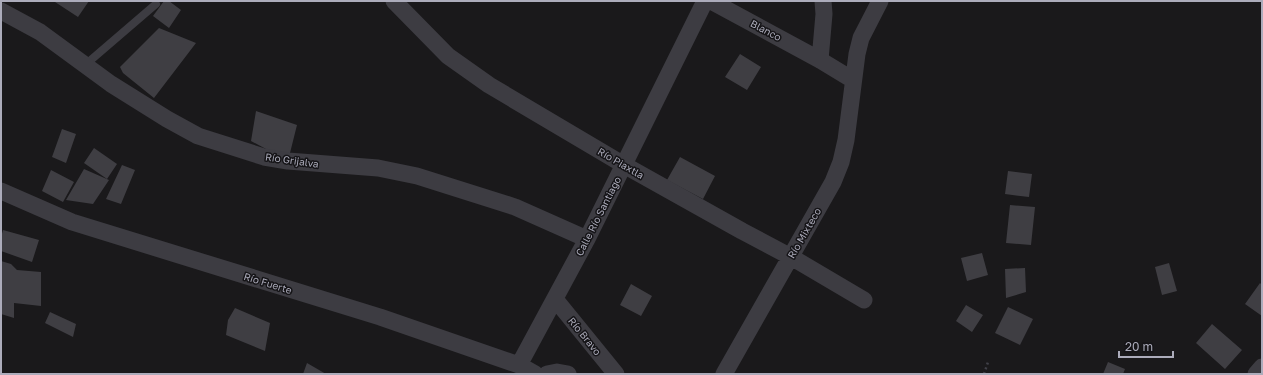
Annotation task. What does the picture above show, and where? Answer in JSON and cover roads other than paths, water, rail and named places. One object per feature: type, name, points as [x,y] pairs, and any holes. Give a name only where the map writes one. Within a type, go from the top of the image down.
[{"type":"street","name":"Río Piaxtla","points":[[394,1],[448,56],[489,85],[624,165],[864,300]]},
{"type":"street","name":"Calle Río Santiago","points":[[519,364],[588,239],[705,1]]},
{"type":"street","name":"Blanco","points":[[711,1],[820,60],[853,80]]},
{"type":"street","points":[[820,60],[824,14],[823,1]]},
{"type":"street","name":"Río Mixteco","points":[[724,374],[834,182],[841,162],[846,140],[853,80],[861,38],[880,1]]},
{"type":"street","name":"Río Grijalva","points":[[1,11],[40,32],[111,84],[167,119],[198,136],[264,157],[288,161],[378,168],[417,176],[515,207],[588,239]]},
{"type":"street","name":"Río Fuerte","points":[[1,191],[72,222],[380,317],[519,364],[535,374]]},
{"type":"street","name":"Río Bravo","points":[[555,299],[616,374]]},
{"type":"street","points":[[1256,374],[1262,367]]},
{"type":"street","points":[[547,374],[557,372],[568,374]]},
{"type":"lane","points":[[85,65],[156,4]]}]
